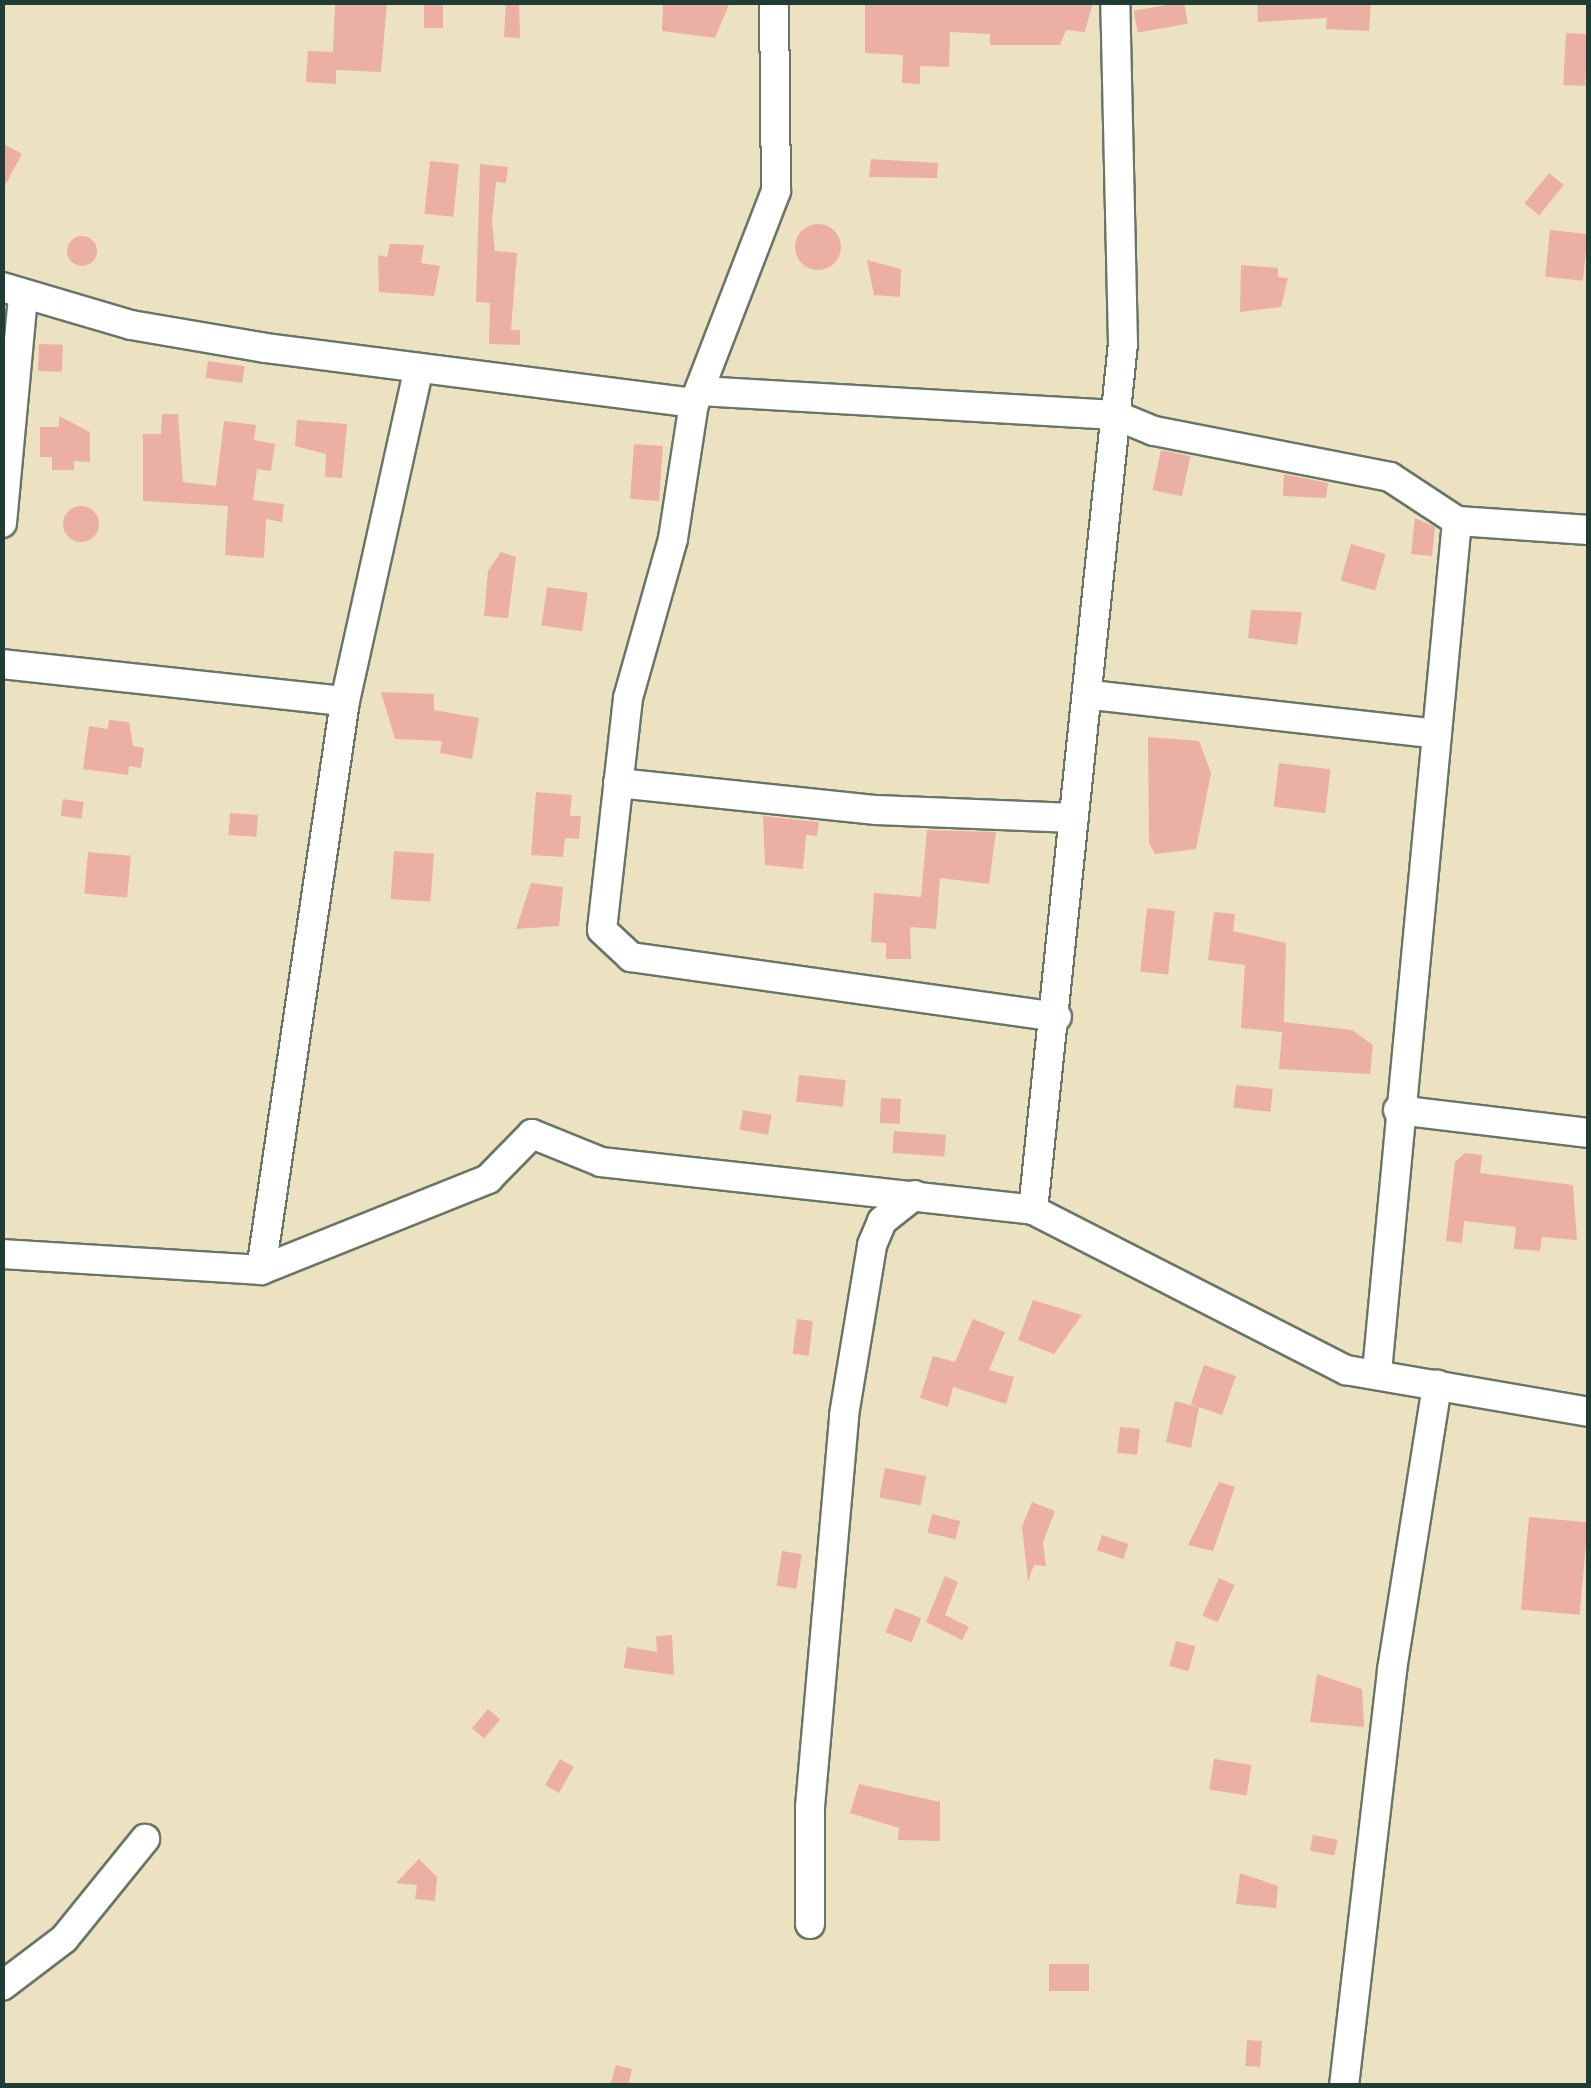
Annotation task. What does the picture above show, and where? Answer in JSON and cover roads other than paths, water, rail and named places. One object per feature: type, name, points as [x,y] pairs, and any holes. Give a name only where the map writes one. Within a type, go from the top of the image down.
[{"type":"street","points":[[774,2],[776,192],[697,397],[674,539],[628,698],[598,911],[602,930],[631,957],[1058,1017]]},
{"type":"street","points":[[1034,1210],[1058,1017],[1074,818],[1091,695],[1126,291],[1115,2]]},
{"type":"street","points":[[2,523],[12,291],[131,325],[418,368],[697,397],[1115,415],[1154,431],[1390,477],[1458,521],[1588,530]]},
{"type":"street","points":[[261,1270],[345,700],[418,368]]},
{"type":"street","points":[[1377,1372],[1398,1110],[1458,521]]},
{"type":"street","points":[[2,664],[345,700]]},
{"type":"street","points":[[1091,695],[1437,734]]},
{"type":"street","points":[[618,784],[877,810],[1074,818]]},
{"type":"street","points":[[1398,1110],[1588,1133]]},
{"type":"street","points":[[2,1254],[261,1270],[488,1179],[530,1134],[601,1162],[1034,1210],[1346,1370],[1377,1372],[1588,1412]]},
{"type":"street","points":[[810,1924],[810,1806],[844,1415],[876,1232],[914,1195]]},
{"type":"street","points":[[1344,2086],[1392,1670],[1437,1384]]},
{"type":"street","points":[[2,1986],[64,1939],[145,1839]]}]
